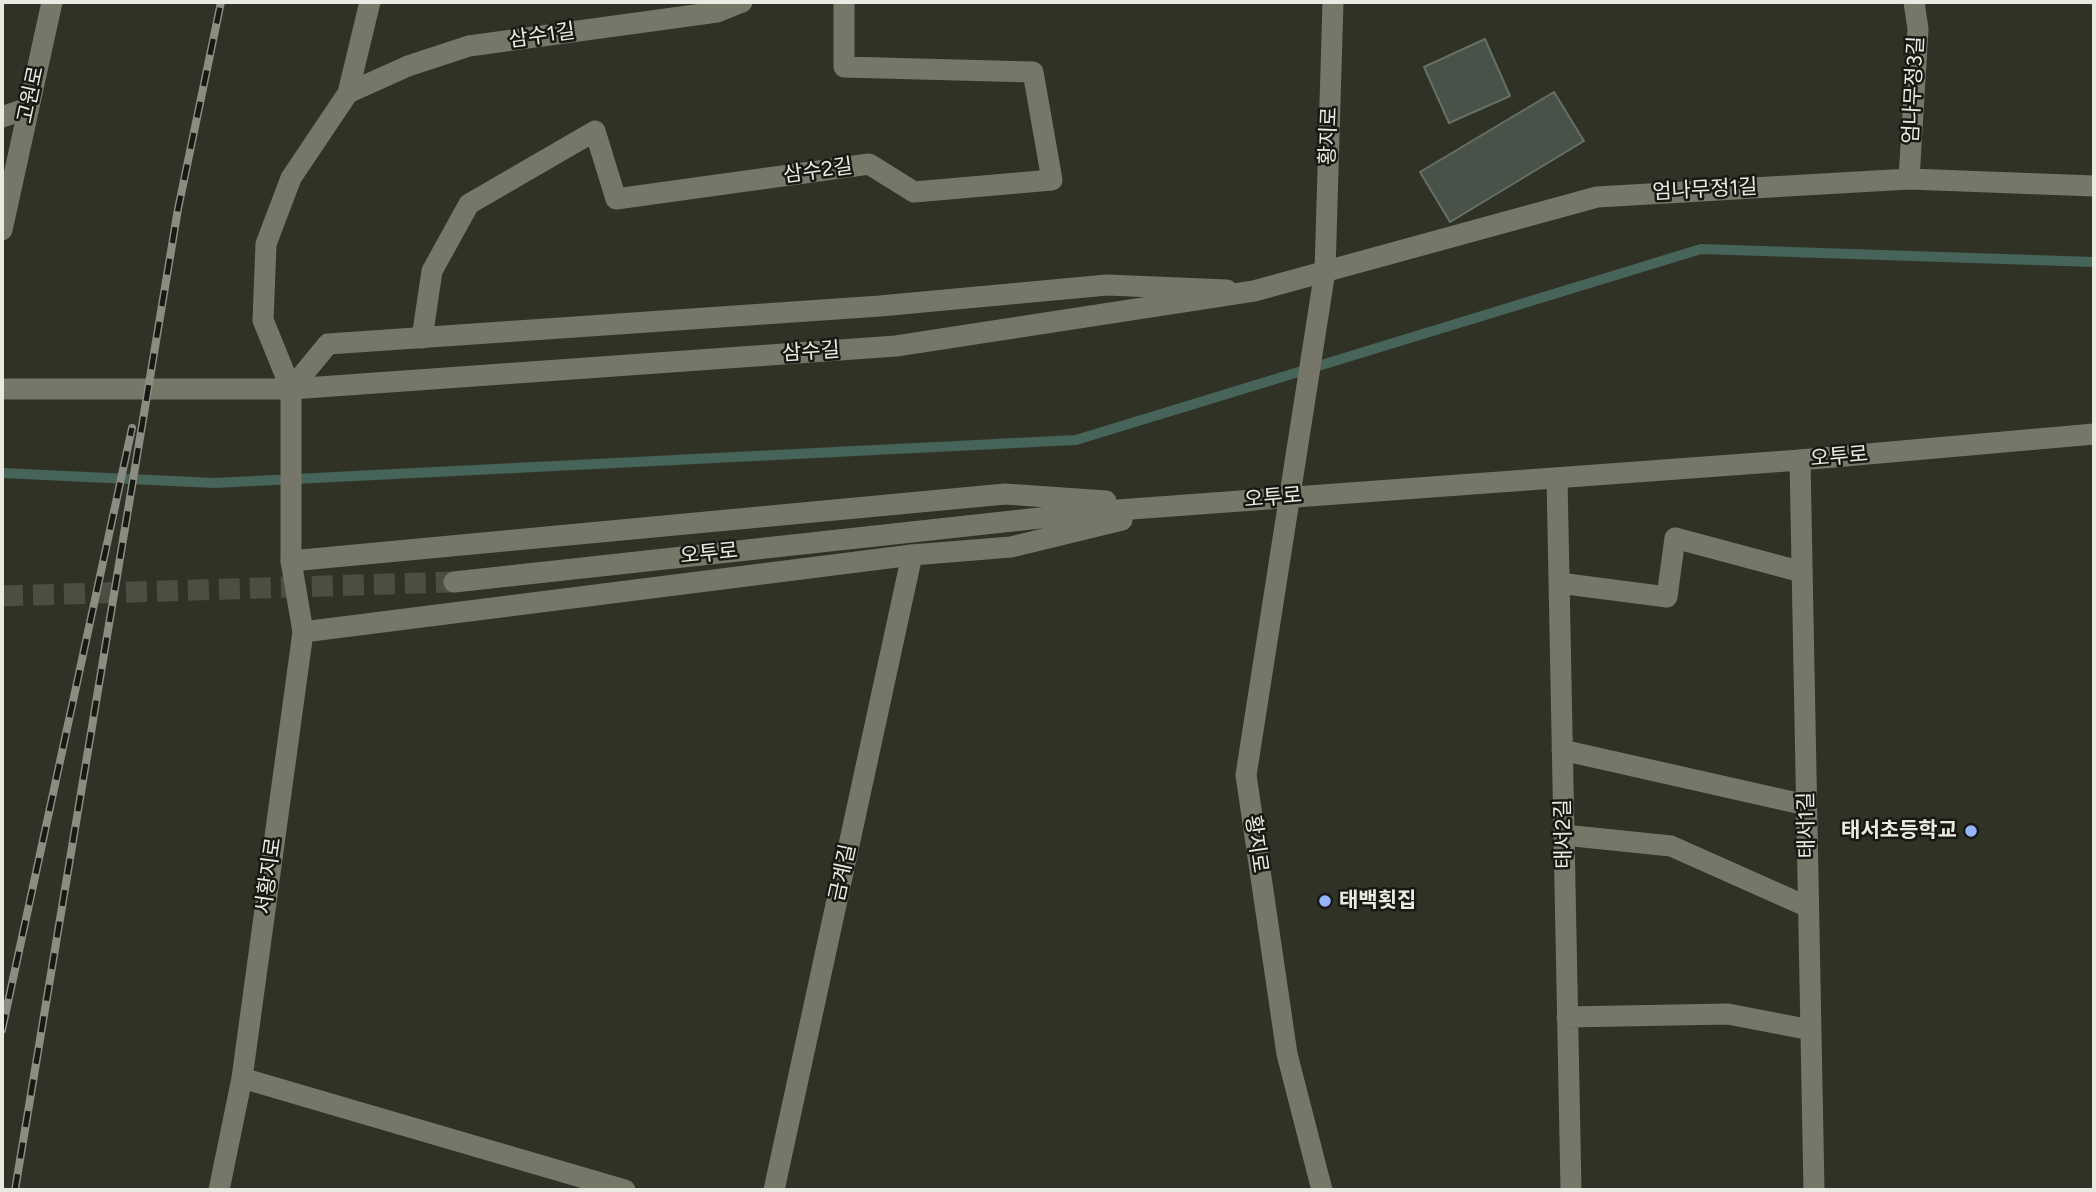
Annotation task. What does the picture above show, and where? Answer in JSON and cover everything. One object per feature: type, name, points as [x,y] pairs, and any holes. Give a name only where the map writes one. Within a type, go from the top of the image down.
[{"type":"street","name":"고원로","points":[[2,230],[52,2]]},
{"type":"street","points":[[370,2],[348,93],[291,177],[266,244],[263,320],[290,389],[328,344],[880,306],[1107,285],[1254,291]]},
{"type":"street","name":"삼수1길","points":[[348,93],[408,66],[469,46],[717,12],[742,2]]},
{"type":"street","name":"삼수2길","points":[[422,338],[432,271],[469,204],[595,131],[616,199],[869,164],[914,192],[1052,180],[1033,72],[844,67],[844,2]]},
{"type":"street","name":"황지로","points":[[1322,1190],[1287,1054],[1245,775],[1325,271],[1333,2]]},
{"type":"street","name":"엄나무정3길","points":[[1909,179],[1918,29],[1914,2]]},
{"type":"street","points":[[2,117],[28,108]]},
{"type":"street","name":"엄나무정1길","points":[[1325,271],[1597,197],[1909,179],[2094,186]]},
{"type":"street","name":"삼수길","points":[[2,389],[290,389],[896,346],[1254,291],[1325,271]]},
{"type":"street","name":"서황지로","points":[[219,1190],[242,1078],[303,632],[291,561],[290,389]]},
{"type":"street","name":"오투로","points":[[454,582],[1104,511],[1800,460],[2094,434]]},
{"type":"street","name":"태서1길","points":[[1800,460],[1814,1190]]},
{"type":"street","name":"태서2길","points":[[1557,478],[1571,1190]]},
{"type":"street","points":[[291,561],[1005,494],[1182,506]]},
{"type":"street","points":[[303,632],[912,555],[1011,547],[1182,506]]},
{"type":"street","points":[[1559,583],[1667,597],[1675,538],[1802,572]]},
{"type":"street","name":"금계길","points":[[774,1190],[912,555]]},
{"type":"street","points":[[1562,750],[1806,805]]},
{"type":"street","points":[[1564,835],[1671,846],[1808,907]]},
{"type":"street","points":[[1567,1017],[1728,1014],[1811,1030]]},
{"type":"street","points":[[242,1078],[625,1190]]},
{"type":"building","points":[[1485,39],[1510,96],[1449,123],[1424,67]]},
{"type":"building","points":[[1554,92],[1584,141],[1450,222],[1420,172]]},
{"type":"waterway","points":[[2,473],[215,483],[1076,440],[1701,249],[2094,262]]},
{"type":"tunnel","points":[[2,596],[454,582]]},
{"type":"railway","points":[[15,1190],[178,209],[221,2]]},
{"type":"railway","points":[[2,1030],[132,428]]},
{"type":"place","name":"태서초등학교","points":[[1971,831]]},
{"type":"place","name":"태백횟집","points":[[1325,901]]}]
